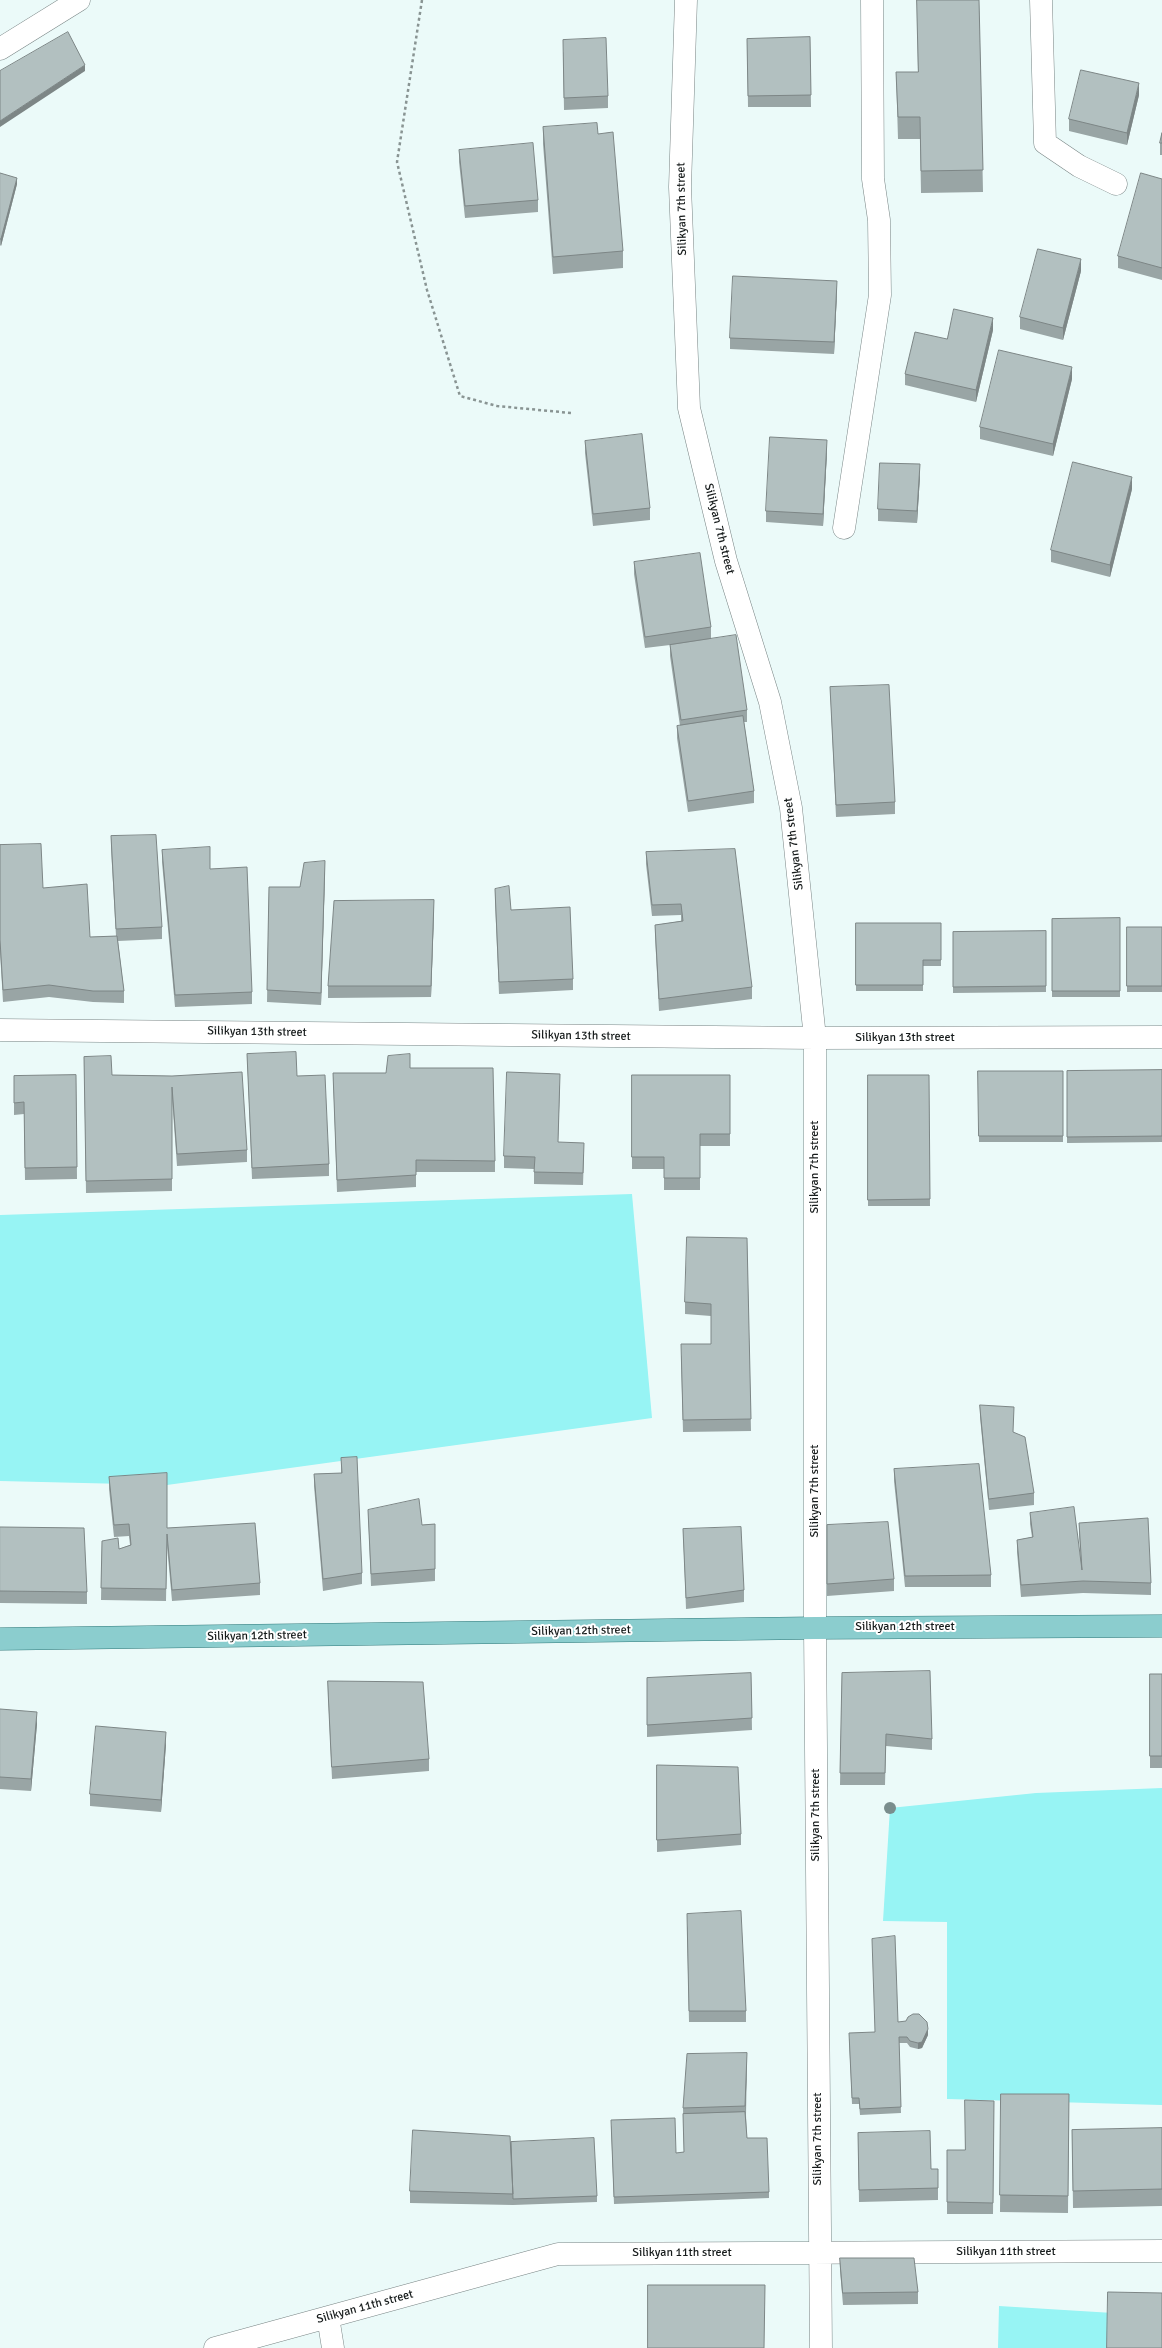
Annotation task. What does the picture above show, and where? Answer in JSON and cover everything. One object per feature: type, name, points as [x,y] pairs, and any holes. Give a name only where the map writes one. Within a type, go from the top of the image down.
[{"type":"main road","name":"Silikyan 12th street","points":[[0,1639],[815,1628],[1162,1626]]},
{"type":"street","points":[[0,49],[79,0]]},
{"type":"street","name":"Silikyan 7th street","points":[[686,0],[680,187],[689,408],[726,561],[770,702],[791,808],[815,1038],[815,1628],[821,2348]]},
{"type":"street","points":[[844,528],[880,295],[879,220],[873,179],[872,0]]},
{"type":"street","points":[[1041,0],[1044,143],[1079,166],[1116,184]]},
{"type":"street","name":"Silikyan 13th street","points":[[0,1030],[815,1038],[1162,1037]]},
{"type":"street","name":"Silikyan 11th street","points":[[214,2348],[558,2254],[1162,2251]]},
{"type":"street","points":[[328,2317],[333,2348]]},
{"type":"path","points":[[422,0],[397,162],[427,290],[460,396],[497,406],[571,414]]},
{"type":"shaded area","points":[[632,1194],[652,1418],[167,1485],[0,1481],[0,1215]]},
{"type":"shaded area","points":[[1162,1788],[1162,2105],[947,2099],[947,1922],[883,1921],[890,1808],[1036,1793]]},
{"type":"shaded area","points":[[999,2306],[1162,2316],[1162,2348],[998,2348]]},
{"type":"building","points":[[917,0],[979,0],[983,170],[921,171],[920,117],[898,117],[896,72],[918,72]]},
{"type":"building","points":[[68,32],[85,65],[0,121],[0,71]]},
{"type":"building","points":[[810,37],[811,95],[748,96],[747,39]]},
{"type":"building","points":[[606,38],[608,96],[564,98],[563,40]]},
{"type":"building","points":[[1081,70],[1139,83],[1127,133],[1069,119]]},
{"type":"building","points":[[597,123],[598,134],[613,132],[623,251],[553,257],[543,127]]},
{"type":"building","points":[[533,143],[538,200],[465,206],[459,150]]},
{"type":"building","points":[[0,173],[17,178],[1,239],[0,239]]},
{"type":"building","points":[[1141,173],[1162,179],[1162,268],[1118,256]]},
{"type":"building","points":[[1038,249],[1081,259],[1063,328],[1020,317]]},
{"type":"building","points":[[733,276],[837,281],[834,342],[730,338]]},
{"type":"building","points":[[954,309],[993,318],[976,390],[905,374],[915,332],[947,339]]},
{"type":"building","points":[[999,350],[1072,367],[1053,444],[980,427]]},
{"type":"building","points":[[642,434],[650,508],[593,514],[585,441]]},
{"type":"building","points":[[770,437],[827,440],[823,514],[766,511]]},
{"type":"building","points":[[1073,462],[1132,477],[1110,565],[1051,550]]},
{"type":"building","points":[[880,463],[920,464],[917,511],[878,509]]},
{"type":"building","points":[[700,553],[711,627],[645,637],[634,562]]},
{"type":"building","points":[[736,635],[747,710],[681,720],[670,645]]},
{"type":"building","points":[[889,685],[895,802],[836,805],[830,687]]},
{"type":"building","points":[[743,716],[754,791],[688,801],[677,726]]},
{"type":"building","points":[[156,835],[162,927],[116,929],[111,836]]},
{"type":"building","points":[[41,844],[43,888],[87,884],[90,937],[117,936],[124,991],[93,991],[49,985],[3,990],[0,940],[0,845]]},
{"type":"building","points":[[210,847],[210,869],[247,867],[252,992],[175,995],[162,850]]},
{"type":"building","points":[[735,849],[752,987],[659,999],[655,925],[683,921],[681,904],[652,905],[646,852]]},
{"type":"building","points":[[325,861],[321,993],[267,990],[269,887],[300,887],[304,863]]},
{"type":"building","points":[[509,886],[511,910],[570,907],[573,979],[499,982],[495,889]]},
{"type":"building","points":[[434,900],[431,986],[328,986],[334,901]]},
{"type":"building","points":[[1120,918],[1120,991],[1052,991],[1052,919]]},
{"type":"building","points":[[856,923],[941,923],[941,960],[923,960],[923,985],[856,985]]},
{"type":"building","points":[[1127,927],[1162,927],[1162,986],[1127,986]]},
{"type":"building","points":[[1046,931],[1046,986],[953,987],[953,932]]},
{"type":"building","points":[[296,1052],[297,1076],[325,1075],[329,1164],[252,1168],[247,1054]]},
{"type":"building","points":[[410,1054],[410,1068],[493,1068],[495,1161],[416,1160],[416,1175],[337,1180],[333,1073],[386,1073],[388,1056]]},
{"type":"building","points":[[111,1056],[112,1075],[172,1076],[242,1072],[247,1150],[177,1154],[172,1087],[172,1179],[86,1181],[84,1057]]},
{"type":"building","points":[[1162,1070],[1162,1136],[1067,1137],[1067,1071]]},
{"type":"building","points":[[978,1071],[1063,1071],[1063,1136],[979,1136]]},
{"type":"building","points":[[507,1072],[560,1074],[558,1142],[584,1143],[583,1173],[534,1172],[535,1157],[504,1156]]},
{"type":"building","points":[[76,1075],[77,1167],[25,1168],[24,1102],[14,1103],[14,1076]]},
{"type":"building","points":[[632,1075],[730,1075],[730,1134],[700,1134],[700,1178],[664,1178],[664,1157],[632,1157]]},
{"type":"building","points":[[868,1075],[929,1075],[930,1199],[868,1200]]},
{"type":"building","points":[[687,1237],[747,1238],[751,1419],[683,1420],[681,1344],[711,1344],[711,1304],[685,1302]]},
{"type":"building","points":[[980,1405],[1014,1407],[1013,1432],[1025,1437],[1034,1493],[989,1499]]},
{"type":"building","points":[[357,1457],[362,1573],[323,1579],[314,1474],[342,1473],[341,1458]]},
{"type":"building","points":[[979,1464],[991,1575],[905,1576],[894,1469]]},
{"type":"building","points":[[167,1473],[167,1528],[255,1523],[260,1583],[172,1590],[167,1534],[166,1589],[101,1588],[102,1541],[118,1538],[119,1549],[131,1545],[129,1524],[114,1525],[109,1477]]},
{"type":"building","points":[[419,1499],[422,1525],[435,1524],[435,1569],[371,1574],[368,1510]]},
{"type":"building","points":[[1074,1507],[1082,1570],[1079,1523],[1148,1518],[1151,1583],[1083,1581],[1021,1585],[1017,1540],[1033,1537],[1030,1513]]},
{"type":"building","points":[[888,1522],[894,1579],[827,1584],[827,1525]]},
{"type":"building","points":[[0,1527],[84,1528],[87,1592],[0,1591]]},
{"type":"building","points":[[741,1527],[744,1590],[686,1598],[683,1529]]},
{"type":"building","points":[[930,1671],[932,1739],[886,1734],[885,1773],[840,1773],[842,1673]]},
{"type":"building","points":[[751,1673],[752,1718],[647,1725],[647,1678]]},
{"type":"building","points":[[1150,1674],[1162,1674],[1162,1756],[1150,1756]]},
{"type":"building","points":[[328,1681],[423,1682],[429,1759],[332,1767]]},
{"type":"building","points":[[0,1709],[37,1712],[31,1779],[0,1777]]},
{"type":"building","points":[[96,1726],[166,1732],[161,1800],[90,1794]]},
{"type":"building","points":[[657,1765],[738,1767],[741,1834],[657,1840]]},
{"type":"building","points":[[741,1911],[746,2011],[689,2011],[687,1914]]},
{"type":"building","points":[[895,1936],[898,2022],[906,2021],[908,2017],[913,2014],[919,2014],[927,2022],[928,2029],[922,2042],[918,2043],[910,2041],[907,2037],[899,2037],[901,2107],[860,2109],[859,2098],[852,2098],[849,2033],[875,2032],[872,1939]]},
{"type":"building","points":[[747,2053],[745,2106],[683,2108],[687,2054]]},
{"type":"building","points":[[1001,2094],[1069,2094],[1068,2196],[1000,2195]]},
{"type":"building","points":[[965,2100],[994,2101],[993,2203],[947,2202],[947,2150],[965,2150]]},
{"type":"building","points":[[745,2112],[747,2138],[767,2138],[769,2192],[614,2197],[611,2120],[675,2118],[676,2153],[684,2152],[683,2114]]},
{"type":"building","points":[[1162,2128],[1162,2189],[1073,2191],[1072,2130]]},
{"type":"building","points":[[413,2130],[510,2136],[513,2194],[410,2191]]},
{"type":"building","points":[[930,2131],[931,2169],[938,2169],[938,2188],[859,2190],[858,2133]]},
{"type":"building","points":[[594,2138],[597,2196],[513,2199],[511,2142]]},
{"type":"building","points":[[840,2258],[914,2258],[918,2292],[843,2293]]},
{"type":"building","points":[[648,2285],[765,2285],[764,2348],[648,2348]]},
{"type":"building","points":[[1108,2292],[1162,2293],[1162,2348],[1107,2348]]}]
